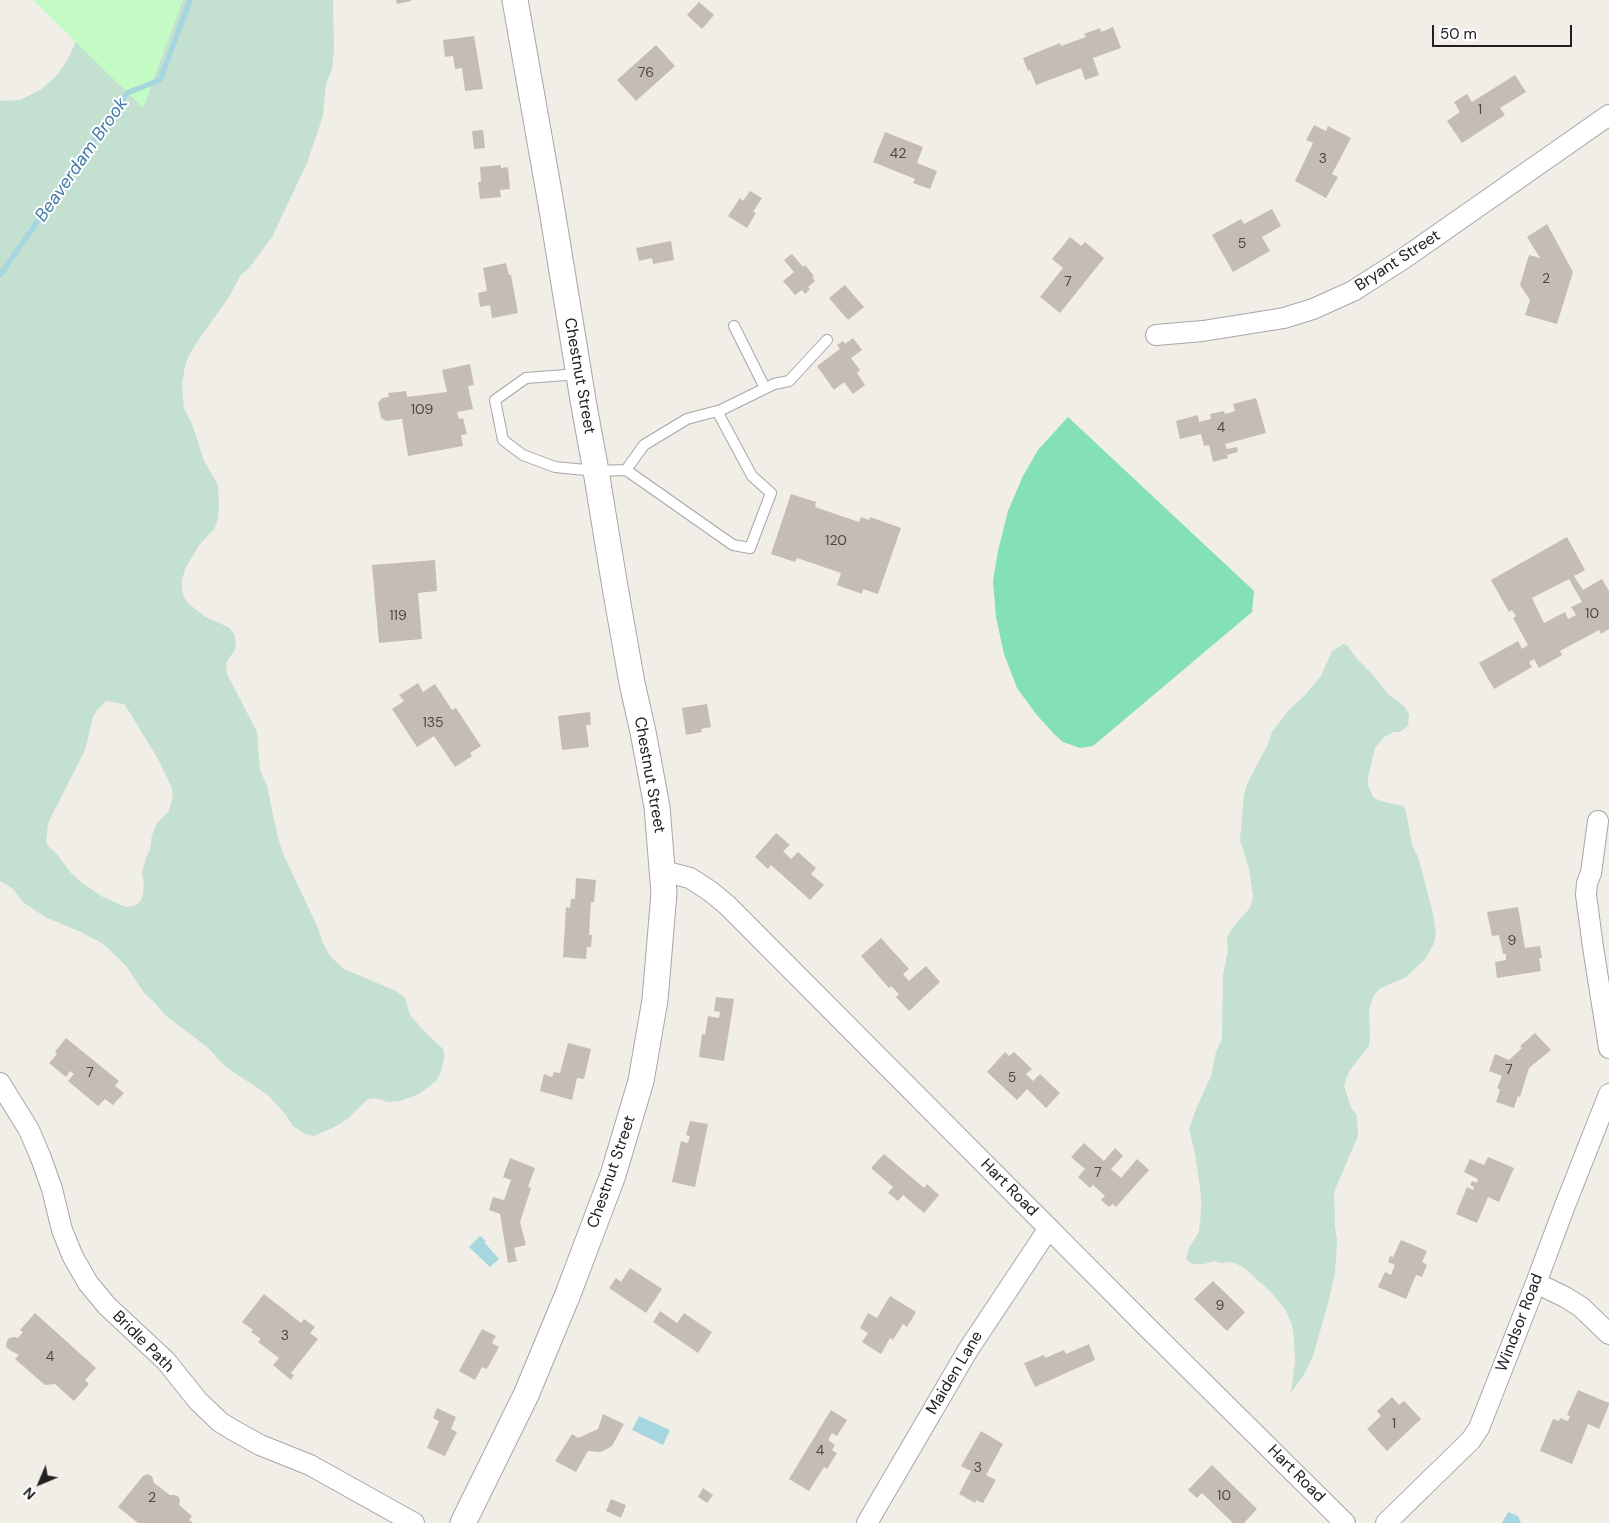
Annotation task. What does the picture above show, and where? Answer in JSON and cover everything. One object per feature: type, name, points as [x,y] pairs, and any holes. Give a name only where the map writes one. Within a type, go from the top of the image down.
[{"type":"street","name":"Chestnut Street","points":[[463,1523],[526,1395],[568,1294],[613,1175],[642,1081],[654,1000],[664,892],[657,807],[632,683],[598,491],[515,0]]},
{"type":"street","name":"Bryant Street","points":[[1156,335],[1203,331],[1284,318],[1313,309],[1354,291],[1609,115]]},
{"type":"street","points":[[1598,821],[1586,895],[1609,1048]]},
{"type":"street","name":"Hart Road","points":[[662,871],[690,878],[727,904],[1345,1523]]},
{"type":"street","name":"Bridle Path","points":[[0,1083],[29,1130],[41,1158],[52,1189],[62,1230],[73,1257],[88,1283],[107,1306],[166,1361],[198,1401],[220,1422],[260,1445],[310,1465],[414,1523]]},
{"type":"street","name":"Windsor Road","points":[[1386,1523],[1477,1432],[1609,1094]]},
{"type":"street","name":"Maiden Lane","points":[[868,1523],[968,1350],[1049,1228]]},
{"type":"street","points":[[1536,1283],[1581,1307],[1609,1334]]},
{"type":"lane","points":[[734,326],[765,388]]},
{"type":"lane","points":[[626,470],[644,445],[687,418],[717,412],[774,384],[789,381],[827,340]]},
{"type":"lane","points":[[578,374],[526,378],[495,400],[503,440],[523,455],[554,467],[596,471],[626,470],[734,545],[750,548],[771,493],[752,476],[717,412]]},
{"type":"green space","points":[[33,0],[183,0],[143,108]]},
{"type":"green space","points":[[82,0],[333,0],[334,48],[332,70],[326,84],[323,116],[307,163],[272,237],[249,268],[240,276],[229,297],[189,355],[182,384],[184,409],[192,424],[204,461],[218,485],[219,508],[218,519],[214,529],[200,544],[186,567],[182,579],[182,589],[184,597],[189,604],[204,616],[230,628],[235,636],[236,648],[226,663],[227,674],[257,732],[260,770],[267,786],[278,838],[284,856],[330,956],[344,969],[396,991],[405,998],[410,1015],[444,1050],[444,1060],[436,1081],[419,1094],[400,1101],[388,1102],[375,1098],[368,1099],[346,1120],[314,1136],[306,1134],[293,1126],[268,1095],[226,1067],[207,1047],[165,1015],[144,993],[127,967],[109,949],[81,932],[45,917],[23,902],[12,888],[0,881],[0,101],[20,100],[42,89],[57,75],[68,59],[79,35]],"holes":[[[106,701],[124,704],[157,757],[171,786],[173,795],[169,811],[157,823],[152,835],[150,849],[142,873],[143,895],[140,902],[134,906],[126,907],[103,897],[82,883],[71,873],[46,842],[48,824],[85,750],[93,717]]]},
{"type":"green space","points":[[1068,417],[1254,591],[1252,612],[1093,746],[1080,748],[1063,742],[1054,734],[1017,688],[1004,654],[996,617],[993,581],[1008,511],[1023,476],[1038,450]]},
{"type":"green space","points":[[1344,644],[1348,646],[1356,658],[1375,677],[1387,693],[1405,707],[1409,715],[1408,726],[1400,732],[1394,732],[1384,737],[1375,748],[1368,785],[1373,797],[1380,801],[1403,806],[1406,811],[1412,845],[1418,857],[1424,879],[1436,934],[1434,943],[1426,958],[1406,977],[1379,989],[1373,997],[1369,1011],[1369,1046],[1350,1070],[1346,1079],[1344,1086],[1351,1107],[1357,1116],[1358,1136],[1334,1192],[1337,1241],[1335,1274],[1313,1356],[1305,1373],[1291,1393],[1295,1361],[1294,1338],[1292,1325],[1285,1309],[1269,1290],[1243,1267],[1229,1262],[1221,1263],[1214,1261],[1195,1264],[1186,1259],[1189,1248],[1199,1232],[1201,1212],[1201,1195],[1195,1153],[1189,1129],[1211,1076],[1216,1052],[1222,1039],[1223,975],[1228,950],[1227,938],[1233,927],[1250,908],[1253,897],[1249,868],[1240,840],[1244,794],[1272,732],[1288,711],[1321,676],[1332,651]]},
{"type":"water","points":[[480,1236],[499,1259],[490,1267],[469,1247]]},
{"type":"water","points":[[639,1416],[670,1430],[663,1445],[632,1430]]},
{"type":"water","points":[[1508,1512],[1518,1516],[1521,1523],[1502,1523]]},
{"type":"building","points":[[396,0],[411,0],[411,1],[397,4]]},
{"type":"building","points":[[699,2],[714,15],[702,29],[687,15]]},
{"type":"building","points":[[1113,27],[1121,48],[1093,58],[1099,75],[1085,80],[1081,68],[1036,85],[1023,58],[1060,43],[1061,46],[1086,37],[1084,34],[1100,28],[1101,32]]},
{"type":"building","points":[[474,36],[483,89],[465,91],[462,68],[455,69],[453,56],[445,57],[443,40]]},
{"type":"building","points":[[656,45],[675,66],[636,101],[617,80]]},
{"type":"building","points":[[1515,75],[1526,92],[1500,108],[1505,115],[1462,143],[1447,121],[1460,112],[1454,102],[1467,94],[1472,102]]},
{"type":"building","points":[[1314,125],[1326,131],[1328,126],[1351,138],[1332,174],[1338,177],[1326,198],[1295,181],[1313,143],[1306,140]]},
{"type":"building","points":[[483,130],[485,148],[474,149],[472,131]]},
{"type":"building","points":[[885,132],[923,147],[917,163],[937,171],[930,189],[913,183],[915,179],[873,162]]},
{"type":"building","points":[[501,165],[501,168],[508,167],[510,189],[500,190],[501,197],[480,199],[478,182],[481,182],[480,167]]},
{"type":"building","points":[[750,191],[762,198],[753,212],[756,213],[747,228],[728,216],[740,198],[743,201]]},
{"type":"building","points":[[1272,209],[1281,226],[1262,237],[1270,251],[1233,272],[1212,235],[1241,219],[1244,224]]},
{"type":"building","points":[[1547,224],[1573,272],[1557,324],[1525,315],[1530,300],[1520,285],[1529,255],[1540,258],[1527,237]]},
{"type":"building","points":[[1070,237],[1081,246],[1085,242],[1104,258],[1060,313],[1040,297],[1063,268],[1052,259]]},
{"type":"building","points":[[671,241],[674,260],[653,264],[652,258],[639,261],[636,248]]},
{"type":"building","points":[[792,254],[814,276],[812,277],[815,281],[808,287],[810,289],[805,294],[802,290],[795,295],[783,281],[794,272],[784,260]]},
{"type":"building","points":[[506,263],[509,275],[511,275],[518,313],[492,318],[490,305],[480,307],[478,293],[487,291],[483,268]]},
{"type":"building","points":[[845,285],[864,307],[848,320],[829,298]]},
{"type":"building","points":[[853,338],[862,350],[851,358],[860,370],[857,373],[865,385],[853,394],[844,382],[834,390],[817,366],[840,349],[837,345],[843,341],[845,344]]},
{"type":"building","points":[[470,364],[474,385],[468,386],[473,409],[457,412],[459,419],[463,418],[467,434],[461,435],[463,446],[408,456],[402,419],[386,421],[381,418],[378,403],[382,398],[389,397],[388,393],[406,391],[407,397],[447,392],[442,370]]},
{"type":"building","points":[[1256,398],[1266,433],[1225,444],[1227,449],[1237,447],[1238,452],[1227,455],[1228,458],[1213,462],[1209,445],[1204,446],[1201,434],[1180,439],[1176,421],[1198,415],[1199,422],[1211,419],[1210,414],[1224,411],[1225,414],[1235,411],[1233,404]]},
{"type":"building","points":[[791,494],[816,502],[815,507],[859,522],[861,517],[869,520],[870,517],[901,528],[878,594],[863,589],[862,594],[837,585],[841,573],[797,558],[795,562],[771,554]]},
{"type":"building","points":[[1567,537],[1585,570],[1574,576],[1583,590],[1602,579],[1609,591],[1609,629],[1601,634],[1599,630],[1560,651],[1562,655],[1539,668],[1534,659],[1529,662],[1532,667],[1494,689],[1479,663],[1518,641],[1522,649],[1528,645],[1513,618],[1516,616],[1512,610],[1509,612],[1491,580]],"holes":[[[1569,579],[1582,602],[1571,607],[1576,615],[1568,619],[1565,612],[1544,623],[1532,598]]]},
{"type":"building","points":[[435,560],[437,591],[418,593],[422,639],[379,643],[372,565]]},
{"type":"building","points":[[418,683],[423,692],[435,684],[452,710],[456,708],[481,746],[470,753],[472,756],[455,767],[434,736],[417,747],[392,709],[404,701],[399,695]]},
{"type":"building","points":[[707,704],[711,727],[701,729],[702,732],[686,735],[682,708]]},
{"type":"building","points":[[590,712],[591,725],[586,725],[589,747],[562,750],[558,716]]},
{"type":"building","points":[[776,833],[790,845],[783,851],[791,859],[798,852],[816,868],[811,874],[824,885],[810,900],[771,865],[768,869],[755,857]]},
{"type":"building","points":[[576,878],[596,880],[594,902],[591,902],[589,935],[592,935],[591,947],[587,947],[586,959],[563,957],[566,907],[570,908],[571,899],[575,899]]},
{"type":"building","points":[[1518,907],[1525,948],[1540,946],[1542,958],[1539,958],[1541,971],[1497,978],[1495,962],[1506,960],[1506,954],[1503,954],[1499,935],[1492,936],[1487,912]]},
{"type":"building","points":[[881,938],[909,969],[903,974],[909,981],[926,966],[940,982],[909,1011],[896,997],[899,994],[891,986],[889,988],[861,956]]},
{"type":"building","points":[[716,997],[734,999],[724,1061],[699,1057],[702,1034],[705,1035],[708,1016],[719,1018],[720,1012],[714,1011]]},
{"type":"building","points":[[1535,1033],[1551,1050],[1529,1068],[1520,1097],[1518,1096],[1514,1108],[1496,1102],[1500,1090],[1497,1088],[1502,1076],[1489,1071],[1495,1054],[1509,1060],[1522,1048],[1520,1046]]},
{"type":"building","points":[[66,1038],[119,1081],[115,1086],[124,1093],[113,1105],[105,1099],[98,1106],[68,1081],[74,1074],[70,1071],[66,1077],[49,1063],[57,1054],[55,1052]]},
{"type":"building","points":[[568,1043],[591,1049],[584,1079],[577,1078],[572,1100],[540,1091],[544,1074],[552,1077],[554,1072],[560,1073]]},
{"type":"building","points":[[1005,1052],[1009,1056],[1014,1052],[1032,1069],[1026,1074],[1033,1081],[1040,1074],[1060,1093],[1046,1108],[1027,1089],[1017,1100],[987,1072]]},
{"type":"building","points":[[690,1121],[708,1124],[695,1187],[672,1182],[681,1141],[688,1143],[690,1136],[686,1135]]},
{"type":"building","points":[[1084,1143],[1104,1161],[1115,1148],[1123,1156],[1111,1169],[1121,1178],[1137,1159],[1149,1170],[1116,1207],[1113,1204],[1109,1207],[1101,1200],[1105,1196],[1093,1185],[1090,1188],[1078,1177],[1085,1169],[1071,1157]]},
{"type":"building","points":[[884,1154],[924,1188],[927,1184],[939,1195],[924,1213],[903,1195],[898,1201],[888,1193],[893,1187],[871,1168]]},
{"type":"building","points":[[1488,1157],[1514,1168],[1499,1202],[1488,1197],[1477,1223],[1456,1214],[1467,1187],[1473,1190],[1474,1187],[1470,1185],[1472,1181],[1477,1183],[1478,1179],[1464,1172],[1470,1159],[1484,1165]]},
{"type":"building","points":[[510,1158],[535,1168],[528,1187],[531,1188],[520,1222],[526,1245],[514,1248],[517,1261],[508,1263],[500,1214],[489,1210],[493,1197],[504,1200],[511,1180],[503,1177]]},
{"type":"building","points":[[1401,1240],[1427,1251],[1422,1262],[1427,1265],[1422,1277],[1416,1275],[1406,1299],[1378,1287],[1385,1272],[1391,1275],[1395,1265],[1388,1262],[1390,1256],[1393,1257]]},
{"type":"building","points":[[630,1268],[662,1289],[646,1313],[609,1288],[616,1278],[621,1282]]},
{"type":"building","points":[[1213,1281],[1245,1312],[1227,1331],[1194,1299]]},
{"type":"building","points":[[264,1294],[301,1323],[304,1319],[315,1327],[310,1333],[318,1339],[291,1373],[294,1375],[291,1380],[273,1365],[279,1358],[258,1342],[261,1339],[242,1322]]},
{"type":"building","points":[[890,1296],[916,1312],[907,1327],[903,1324],[893,1340],[890,1338],[881,1354],[862,1342],[868,1333],[860,1328],[868,1313],[877,1318]]},
{"type":"building","points":[[660,1311],[677,1323],[684,1313],[712,1332],[698,1353],[653,1322]]},
{"type":"building","points":[[35,1313],[96,1368],[85,1380],[89,1384],[74,1401],[55,1384],[45,1385],[15,1359],[19,1355],[6,1346],[9,1338],[18,1338],[23,1332],[20,1330]]},
{"type":"building","points":[[482,1329],[496,1336],[492,1343],[499,1347],[487,1369],[482,1367],[475,1380],[459,1371]]},
{"type":"building","points":[[1089,1344],[1095,1360],[1035,1387],[1024,1363],[1044,1355],[1045,1358],[1064,1350],[1066,1354]]},
{"type":"building","points":[[1578,1390],[1609,1403],[1609,1405],[1599,1429],[1588,1424],[1572,1464],[1540,1451],[1553,1419],[1559,1421],[1560,1418],[1568,1421],[1570,1416],[1567,1415]]},
{"type":"building","points":[[1392,1397],[1399,1405],[1404,1401],[1421,1419],[1387,1451],[1367,1429],[1381,1416],[1377,1411]]},
{"type":"building","points":[[437,1408],[456,1417],[451,1429],[457,1432],[445,1456],[427,1448],[439,1421],[433,1418]]},
{"type":"building","points":[[831,1410],[847,1420],[837,1436],[832,1433],[828,1440],[835,1445],[832,1450],[837,1453],[827,1469],[824,1467],[809,1491],[789,1479]]},
{"type":"building","points":[[603,1414],[624,1424],[612,1446],[601,1452],[588,1451],[576,1472],[555,1461],[572,1434],[578,1438],[598,1429]]},
{"type":"building","points":[[981,1431],[1003,1444],[986,1475],[996,1480],[983,1503],[976,1500],[975,1503],[959,1494],[971,1471],[961,1466]]},
{"type":"building","points":[[1212,1465],[1257,1509],[1244,1523],[1233,1523],[1202,1493],[1197,1498],[1188,1490]]},
{"type":"building","points":[[147,1474],[152,1476],[154,1483],[170,1495],[178,1496],[180,1500],[179,1505],[192,1516],[189,1520],[193,1523],[138,1523],[118,1507],[143,1476]]},
{"type":"building","points":[[703,1488],[713,1495],[707,1503],[698,1497]]},
{"type":"building","points":[[611,1499],[626,1505],[621,1518],[606,1511]]},
{"type":"waterway","name":"Beaverdam Brook","points":[[0,275],[127,93],[160,80],[190,0]]}]
